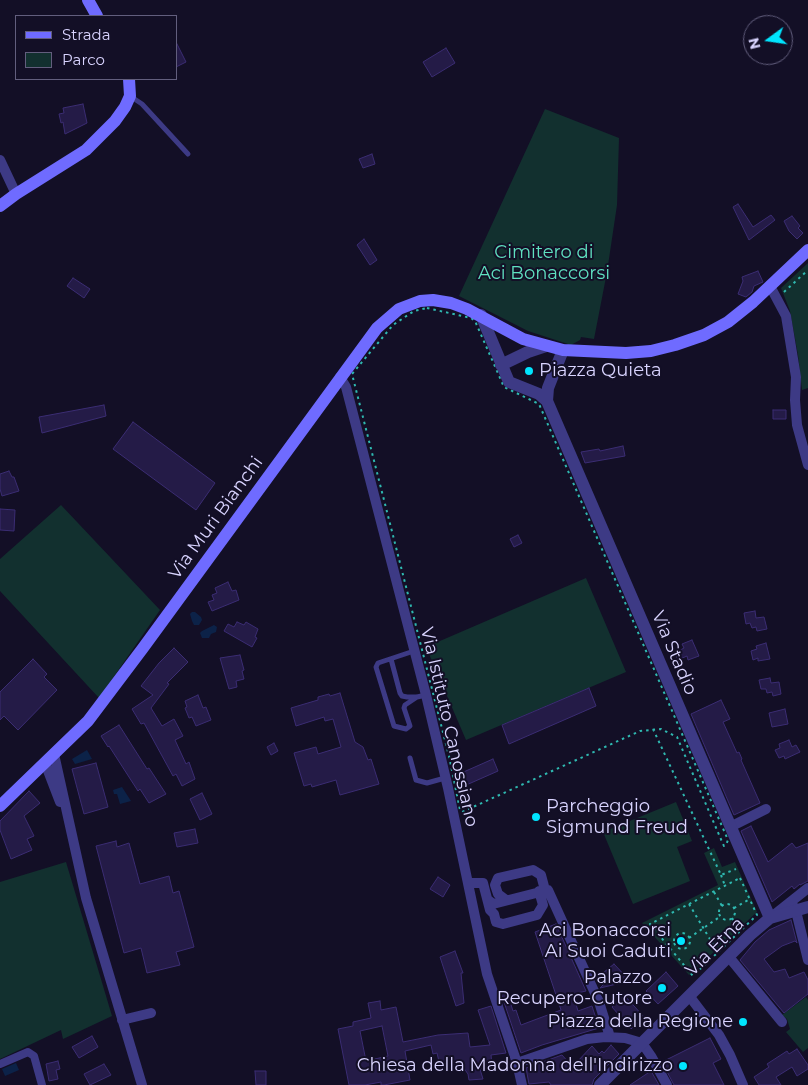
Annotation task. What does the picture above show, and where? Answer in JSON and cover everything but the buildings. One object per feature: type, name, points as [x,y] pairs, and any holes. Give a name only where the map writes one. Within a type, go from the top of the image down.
[{"type":"main road","points":[[88,0],[96,15]]},
{"type":"main road","points":[[0,206],[86,150],[115,121],[130,96],[129,80]]},
{"type":"main road","name":"Via Muri Bianchi","points":[[0,806],[88,721],[340,377],[377,328],[399,309],[420,301],[433,300],[451,303],[480,315],[523,339],[562,350],[626,353],[651,350],[675,345],[704,335],[728,322],[773,292],[808,250]]},
{"type":"street","points":[[0,160],[16,194]]},
{"type":"street","points":[[773,292],[786,316],[796,377],[797,425],[808,465]]},
{"type":"street","points":[[480,315],[509,382],[538,394],[547,401]]},
{"type":"street","points":[[501,365],[546,346]]},
{"type":"street","points":[[547,401],[548,388],[562,350]]},
{"type":"street","name":"Via Istituto Canossiano","points":[[340,377],[346,387],[414,651],[421,696],[445,778],[487,974],[517,1062],[522,1085]]},
{"type":"street","name":"Via Stadio","points":[[547,401],[770,918]]},
{"type":"street","points":[[50,758],[69,824],[86,898],[142,1085]]},
{"type":"street","points":[[730,827],[766,809]]},
{"type":"street","points":[[468,884],[483,883],[490,910],[494,914],[496,922],[503,924],[537,914],[543,905],[541,875],[532,870],[498,878],[496,885],[498,894],[503,901]]},
{"type":"street","points":[[808,888],[798,907],[808,960]]},
{"type":"street","points":[[488,900],[494,904],[542,890],[548,890],[599,1002],[610,1037]]},
{"type":"street","points":[[494,914],[503,901]]},
{"type":"street","points":[[770,918],[798,907]]},
{"type":"street","name":"Via Etna","points":[[600,1085],[690,997],[723,954],[770,918]]},
{"type":"street","points":[[723,954],[782,1022]]},
{"type":"street","points":[[690,997],[719,1035],[742,1081]]},
{"type":"street","points":[[122,1020],[151,1013]]},
{"type":"street","points":[[517,1062],[587,1039],[625,1038],[642,1044],[667,1085]]},
{"type":"street","points":[[0,1064],[28,1052],[34,1056],[42,1085]]},
{"type":"lane","points":[[130,96],[142,104],[188,154]]},
{"type":"lane","points":[[414,651],[378,664],[376,667],[394,726],[406,729],[410,726],[404,708],[409,702],[421,696]]},
{"type":"lane","points":[[391,659],[400,693],[407,697],[421,696]]},
{"type":"lane","points":[[410,758],[416,780],[427,783],[445,778]]},
{"type":"path","points":[[773,292],[808,270]]},
{"type":"path","points":[[427,308],[472,318],[504,387],[539,404],[728,840],[726,845],[724,846],[723,844],[676,737],[668,731],[654,729],[640,731],[462,812],[460,810],[449,756],[352,374],[385,333],[405,316],[414,311],[427,308]]},
{"type":"path","points":[[654,729],[725,886]]},
{"type":"path","points":[[721,875],[738,868]]},
{"type":"path","points":[[740,878],[757,915],[740,931],[723,954],[693,976],[650,924],[725,886],[740,878]]},
{"type":"path","points":[[714,892],[722,906],[721,916]]},
{"type":"path","points":[[734,908],[750,899]]},
{"type":"path","points":[[689,904],[703,928],[723,954]]},
{"type":"path","points":[[722,906],[729,904],[734,908],[735,914],[732,918]]},
{"type":"path","points":[[688,938],[721,916]]},
{"type":"path","points":[[721,916],[725,919],[732,918]]},
{"type":"path","points":[[732,918],[740,931]]},
{"type":"path","points":[[682,933],[688,938],[689,943],[685,948],[680,949],[676,946],[674,941],[677,934],[682,933]]},
{"type":"path","points":[[671,950],[676,946]]},
{"type":"green space","name":"Cimitero di Aci Bonaccorsi","points":[[545,109],[619,138],[617,205],[594,339],[581,337],[580,340],[571,345],[528,331],[459,296]]},
{"type":"green space","points":[[808,263],[808,388],[802,390],[790,311],[781,288]]},
{"type":"green space","points":[[61,505],[160,610],[99,698],[0,591],[0,559]]},
{"type":"green space","points":[[586,578],[626,672],[466,740],[426,647]]},
{"type":"green space","points":[[676,802],[692,841],[677,847],[690,881],[633,904],[603,832]]},
{"type":"green space","points":[[714,848],[722,867],[735,862],[757,912],[689,975],[642,923],[718,885],[704,853]]},
{"type":"green space","points":[[66,862],[112,1016],[63,1039],[61,1030],[0,1059],[0,882]]},
{"type":"green space","points":[[806,997],[808,1000],[808,1048],[803,1052],[786,1032],[790,1029],[787,1019],[782,1015]]},
{"type":"water","points":[[192,612],[201,617],[202,620],[199,625],[194,625],[190,614]]},
{"type":"water","points":[[214,625],[217,627],[216,632],[211,634],[209,638],[202,638],[200,633]]},
{"type":"water","points":[[87,750],[92,759],[75,764],[72,759]]},
{"type":"water","points":[[122,787],[131,801],[120,804],[117,794],[114,794],[113,790]]},
{"type":"water","points":[[16,1063],[19,1070],[5,1076],[2,1069]]},
{"type":"place","name":"Piazza Quieta","points":[[529,371]]},
{"type":"place","name":"Parcheggio Sigmund Freud","points":[[536,817]]},
{"type":"place","name":"Aci Bonaccorsi Ai Suoi Caduti","points":[[681,941]]},
{"type":"place","name":"Palazzo Recupero-Cutore","points":[[662,988]]},
{"type":"place","name":"Piazza della Regione","points":[[743,1022]]},
{"type":"place","name":"Chiesa della Madonna dell'Indirizzo","points":[[683,1066]]}]
